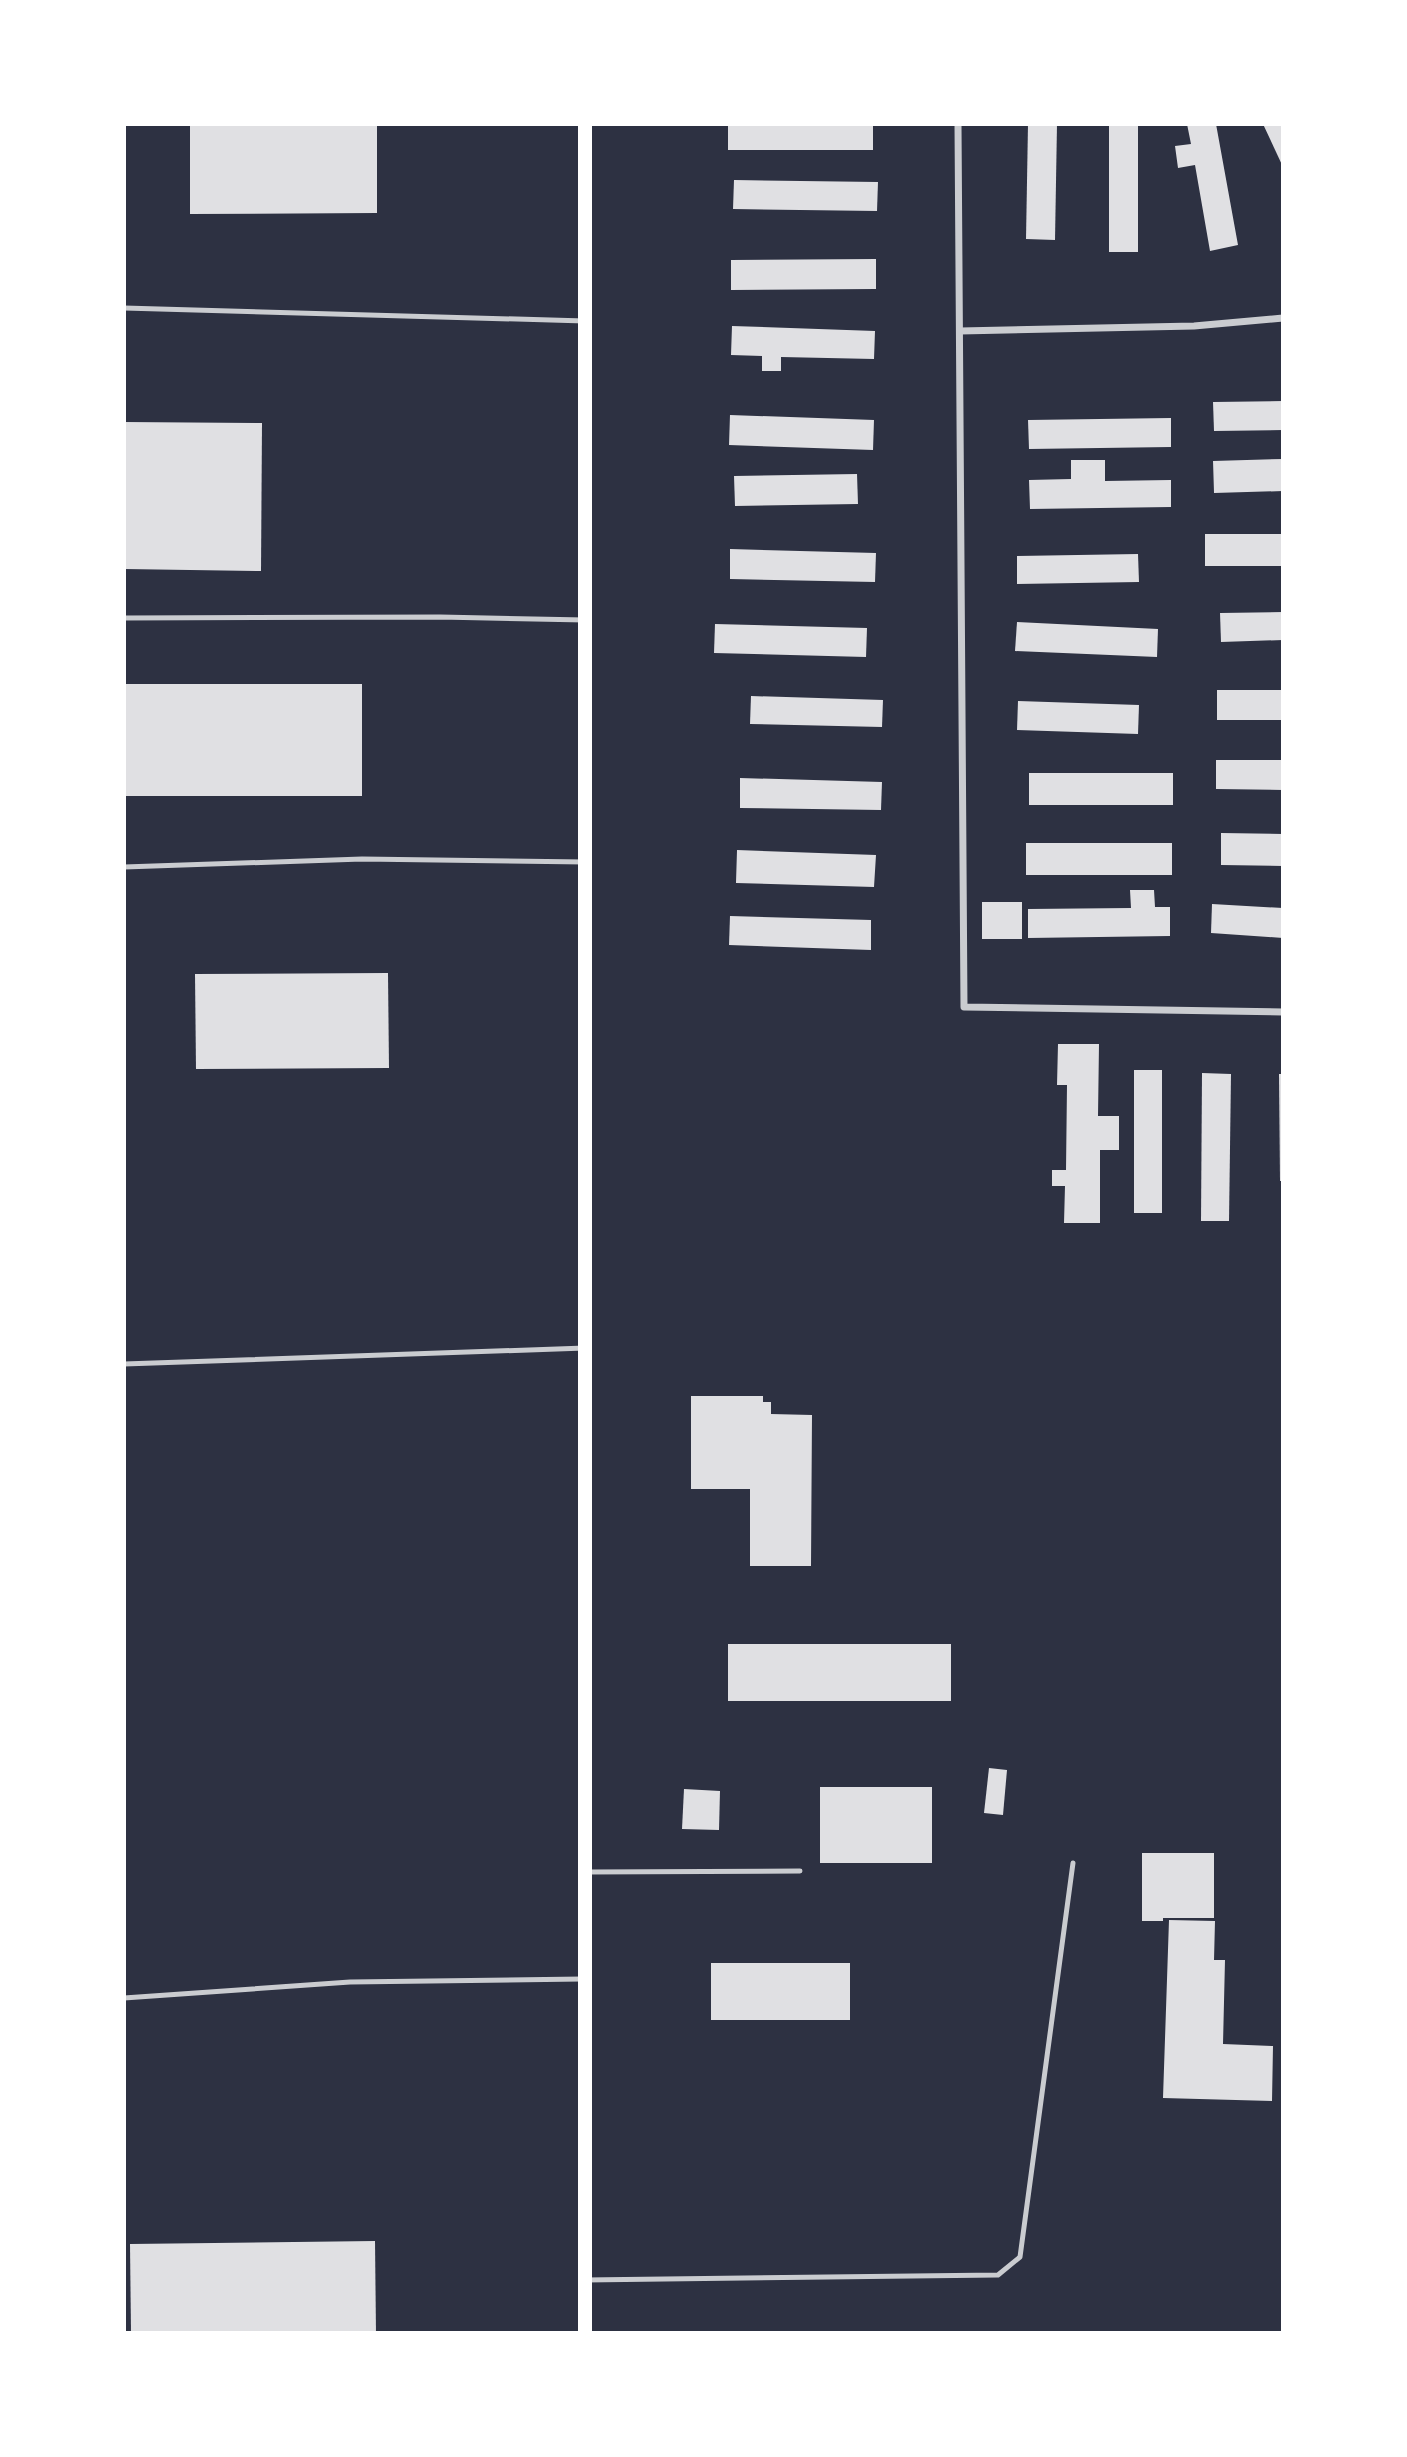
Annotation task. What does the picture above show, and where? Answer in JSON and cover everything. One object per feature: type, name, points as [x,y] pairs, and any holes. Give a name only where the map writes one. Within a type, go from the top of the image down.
[{"type":"main road","points":[[585,124],[585,2333]]},
{"type":"street","points":[[958,124],[964,1007],[1283,1012]]},
{"type":"street","points":[[960,331],[1194,326],[1283,318]]},
{"type":"lane","points":[[124,308],[585,321]]},
{"type":"lane","points":[[124,618],[585,620]]},
{"type":"lane","points":[[124,867],[362,859],[585,862]]},
{"type":"lane","points":[[124,1364],[585,1348]]},
{"type":"lane","points":[[585,2280],[998,2275],[1020,2257],[1073,1863]]},
{"type":"lane","points":[[585,1872],[800,1871]]},
{"type":"lane","points":[[124,1998],[349,1982],[585,1979]]},
{"type":"building","points":[[190,124],[377,124],[377,213],[190,214]]},
{"type":"building","points":[[728,124],[873,124],[873,150],[728,150]]},
{"type":"building","points":[[1028,124],[1057,124],[1055,240],[1026,239]]},
{"type":"building","points":[[1109,124],[1138,124],[1138,252],[1109,252]]},
{"type":"building","points":[[1187,124],[1216,124],[1238,245],[1210,251],[1195,165],[1178,168],[1175,146],[1191,144]]},
{"type":"building","points":[[1263,124],[1283,124],[1283,167]]},
{"type":"building","points":[[734,180],[878,182],[877,211],[733,209]]},
{"type":"building","points":[[876,259],[876,289],[731,290],[731,260]]},
{"type":"building","points":[[732,326],[875,331],[874,359],[781,357],[781,371],[762,371],[762,356],[731,355]]},
{"type":"building","points":[[1283,401],[1283,430],[1214,431],[1213,402]]},
{"type":"building","points":[[730,415],[874,420],[873,450],[729,445]]},
{"type":"building","points":[[1171,418],[1171,447],[1029,449],[1028,420]]},
{"type":"building","points":[[124,422],[262,423],[261,571],[124,569]]},
{"type":"building","points":[[1283,459],[1283,491],[1214,493],[1213,461]]},
{"type":"building","points":[[1071,460],[1105,460],[1105,481],[1171,480],[1171,507],[1030,509],[1029,480],[1071,479]]},
{"type":"building","points":[[857,474],[858,504],[735,506],[734,476]]},
{"type":"building","points":[[1205,534],[1283,534],[1283,566],[1205,566]]},
{"type":"building","points":[[730,549],[876,553],[875,582],[730,579]]},
{"type":"building","points":[[1138,554],[1139,582],[1017,584],[1017,556]]},
{"type":"building","points":[[1283,612],[1283,640],[1221,642],[1220,613]]},
{"type":"building","points":[[1017,622],[1158,629],[1157,657],[1015,651]]},
{"type":"building","points":[[715,624],[867,628],[866,657],[714,653]]},
{"type":"building","points":[[124,684],[362,684],[362,796],[124,796]]},
{"type":"building","points":[[1217,690],[1283,690],[1283,720],[1217,720]]},
{"type":"building","points":[[751,696],[883,700],[882,727],[750,724]]},
{"type":"building","points":[[1018,701],[1139,705],[1138,734],[1017,730]]},
{"type":"building","points":[[1216,760],[1283,760],[1283,790],[1216,789]]},
{"type":"building","points":[[1029,773],[1173,773],[1173,805],[1029,805]]},
{"type":"building","points":[[740,778],[882,782],[881,810],[740,808]]},
{"type":"building","points":[[1221,833],[1283,834],[1283,866],[1221,865]]},
{"type":"building","points":[[1026,843],[1172,843],[1172,875],[1026,875]]},
{"type":"building","points":[[737,850],[876,855],[874,887],[736,883]]},
{"type":"building","points":[[1130,890],[1154,890],[1155,907],[1170,907],[1170,936],[1028,938],[1028,909],[1131,908]]},
{"type":"building","points":[[982,902],[1022,902],[1022,939],[982,939]]},
{"type":"building","points":[[1212,904],[1283,908],[1283,938],[1211,933]]},
{"type":"building","points":[[730,916],[871,920],[871,950],[729,945]]},
{"type":"building","points":[[388,973],[389,1068],[196,1069],[195,974]]},
{"type":"building","points":[[1058,1044],[1099,1044],[1098,1116],[1119,1116],[1119,1150],[1100,1150],[1100,1223],[1064,1223],[1065,1186],[1052,1186],[1052,1170],[1066,1170],[1067,1085],[1057,1085]]},
{"type":"building","points":[[1134,1070],[1162,1070],[1162,1213],[1134,1213]]},
{"type":"building","points":[[1202,1073],[1231,1074],[1229,1221],[1201,1221]]},
{"type":"building","points":[[1279,1074],[1283,1074],[1283,1181],[1280,1181]]},
{"type":"building","points":[[691,1396],[763,1396],[763,1402],[771,1402],[771,1414],[812,1415],[811,1566],[750,1566],[750,1489],[691,1489]]},
{"type":"building","points":[[728,1644],[951,1644],[951,1701],[728,1701]]},
{"type":"building","points":[[989,1768],[1007,1770],[1003,1815],[984,1813]]},
{"type":"building","points":[[820,1787],[932,1787],[932,1863],[820,1863]]},
{"type":"building","points":[[684,1789],[720,1791],[719,1830],[682,1829]]},
{"type":"building","points":[[1142,1853],[1214,1853],[1214,1918],[1163,1918],[1163,1921],[1142,1921]]},
{"type":"building","points":[[1169,1920],[1215,1921],[1214,1960],[1225,1960],[1223,2044],[1273,2046],[1272,2101],[1163,2098]]},
{"type":"building","points":[[711,1963],[850,1963],[850,2020],[711,2020]]},
{"type":"building","points":[[375,2241],[376,2333],[131,2333],[130,2244]]}]
